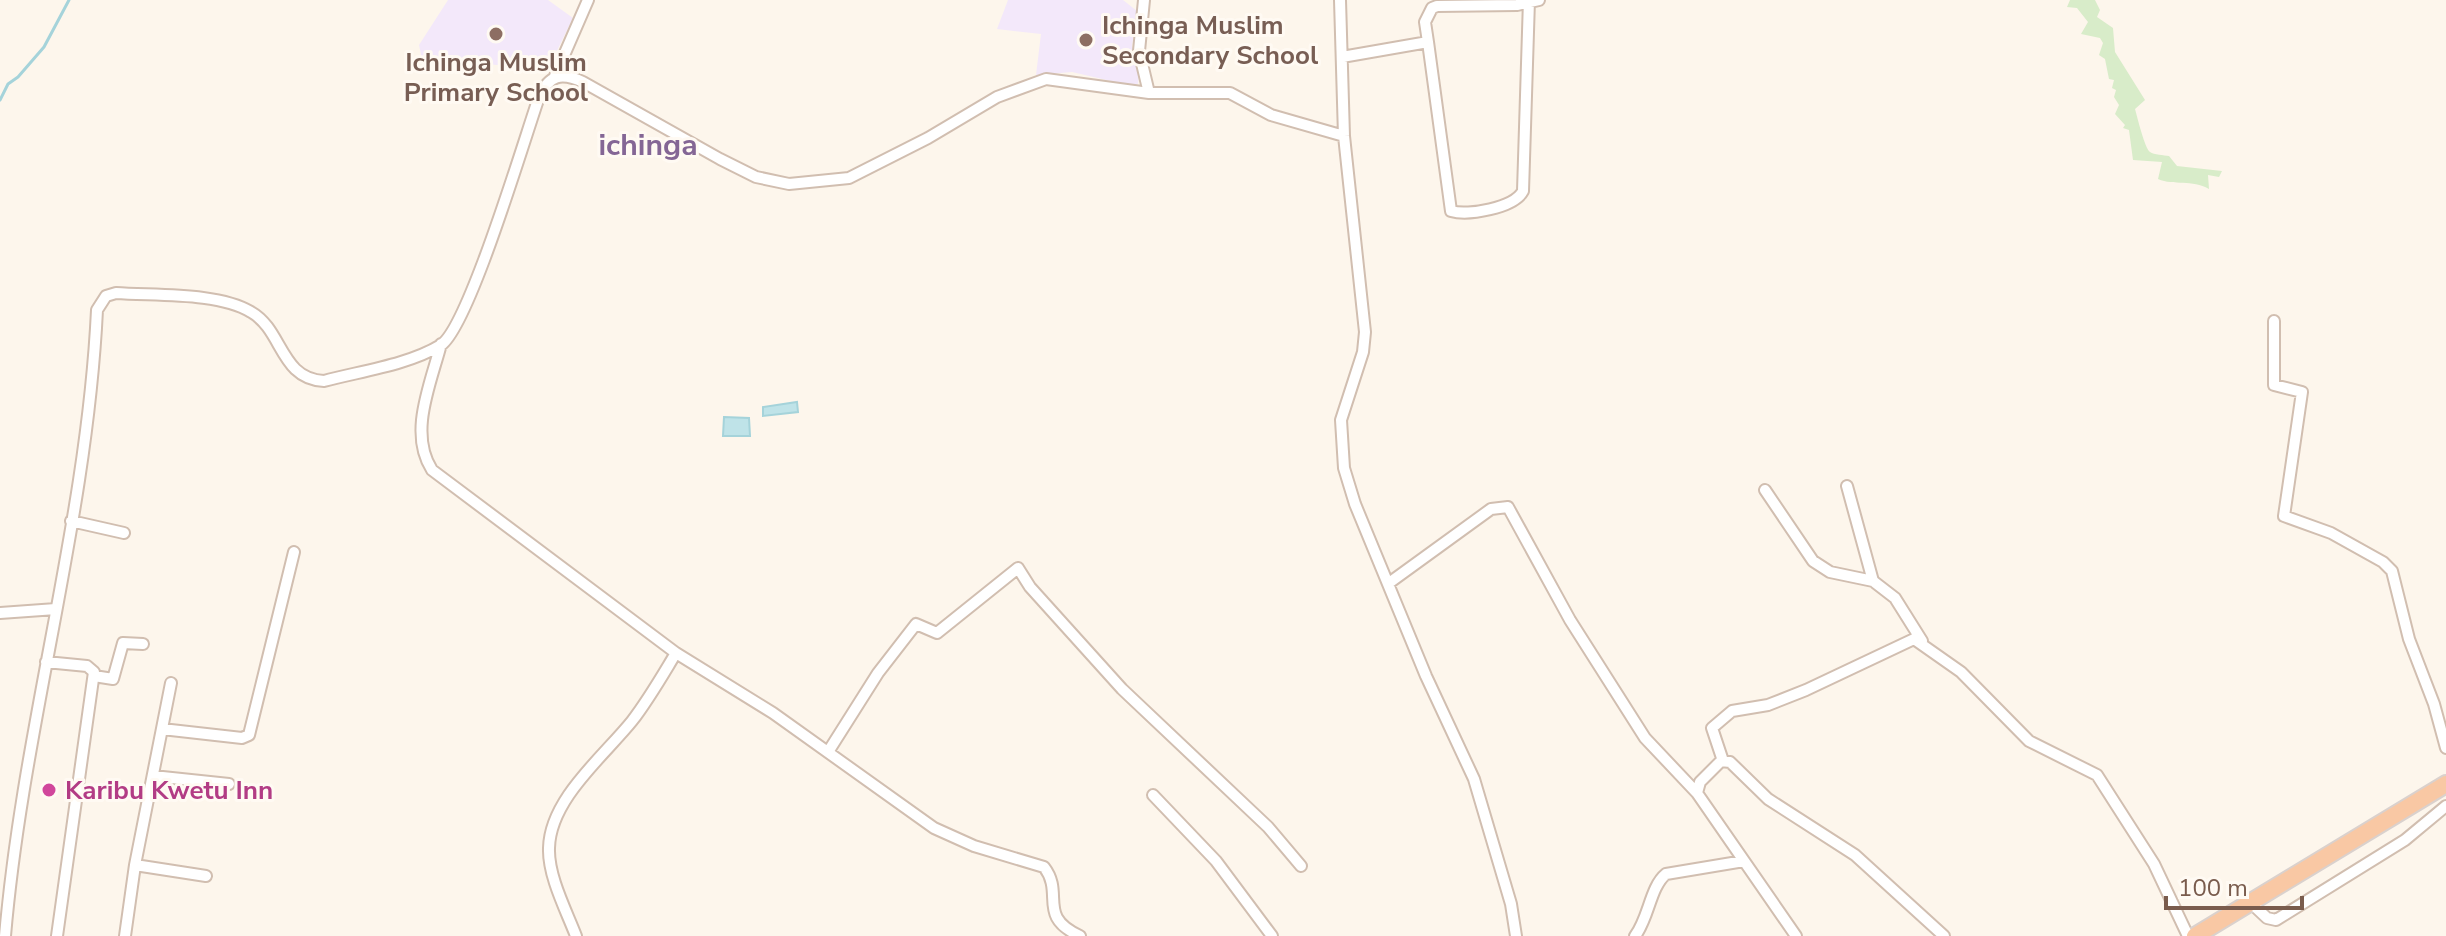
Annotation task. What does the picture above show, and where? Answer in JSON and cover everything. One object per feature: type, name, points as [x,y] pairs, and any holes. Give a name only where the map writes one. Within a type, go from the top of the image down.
[{"type":"highway","points":[[2195,936],[2446,784]]},
{"type":"street","points":[[588,0],[555,76],[546,83],[539,97],[466,309],[441,344],[421,429],[423,454],[432,470],[676,653],[773,713],[944,834],[1044,867],[1051,880],[1057,921],[1062,928],[1080,936]]},
{"type":"street","points":[[1144,0],[1139,51],[1149,93]]},
{"type":"street","points":[[1340,0],[1344,136],[1365,332],[1363,352],[1341,420],[1341,456],[1355,504],[1451,737],[1474,779],[1507,889],[1516,936]]},
{"type":"street","points":[[1533,1],[1523,191],[1516,200],[1460,213],[1451,211],[1428,42],[1425,22],[1428,13],[1437,6],[1533,1]]},
{"type":"street","points":[[1342,57],[1428,42]]},
{"type":"street","points":[[555,76],[569,76],[583,82],[756,177],[789,184],[849,178],[997,97],[1046,79],[1149,93],[1230,93],[1271,115],[1344,136]]},
{"type":"street","points":[[5,936],[14,844],[86,430],[97,310],[106,296],[116,293],[214,300],[243,307],[269,328],[296,371],[314,381],[395,362],[441,344]]},
{"type":"street","points":[[2274,321],[2274,385],[2302,392],[2284,516],[2331,533],[2383,562],[2392,571],[2409,639],[2434,704],[2446,748]]},
{"type":"street","points":[[1847,486],[1873,581]]},
{"type":"street","points":[[1765,490],[1813,561],[1830,572],[1873,581],[1895,598],[1925,647]]},
{"type":"street","points":[[1389,583],[1491,509],[1508,507],[1570,620],[1645,738],[1697,793],[1796,936]]},
{"type":"street","points":[[71,521],[124,533]]},
{"type":"street","points":[[162,729],[242,738],[249,735],[294,552]]},
{"type":"street","points":[[828,752],[878,673],[916,624],[937,633],[1018,568],[1030,587],[1113,680],[1268,827],[1301,866]]},
{"type":"street","points":[[0,613],[56,609]]},
{"type":"street","points":[[1723,761],[1712,728],[1722,716],[1732,711],[1768,705],[1806,690],[1910,639],[1961,672],[2029,741],[2097,775],[2103,781],[2154,864],[2188,936]]},
{"type":"street","points":[[94,676],[113,679],[123,643],[143,644]]},
{"type":"street","points":[[576,936],[551,864],[549,849],[555,821],[584,778],[644,705],[676,653]]},
{"type":"street","points":[[46,662],[87,666],[94,670],[57,936]]},
{"type":"street","points":[[125,936],[135,865],[171,683]]},
{"type":"street","points":[[1697,793],[1700,782],[1723,761]]},
{"type":"street","points":[[1723,761],[1732,764],[1768,799],[1855,855],[1944,936]]},
{"type":"street","points":[[153,776],[229,784]]},
{"type":"street","points":[[1153,795],[1216,861],[1272,936]]},
{"type":"street","points":[[2425,797],[2433,815]]},
{"type":"street","points":[[2250,902],[2267,918],[2276,920],[2405,840],[2446,806]]},
{"type":"street","points":[[2433,815],[2446,814]]},
{"type":"street","points":[[1635,936],[1650,910],[1659,879],[1666,874],[1744,861]]},
{"type":"street","points":[[135,865],[206,876]]},
{"type":"shaded area","name":"Ichinga Muslim Primary School","points":[[448,0],[548,0],[573,18],[548,69],[422,59],[419,45]]},
{"type":"shaded area","name":"Ichinga Muslim Secondary School","points":[[1008,0],[1123,0],[1137,11],[1132,46],[1139,74],[1138,84],[1128,85],[1072,72],[1036,75],[1041,34],[997,29]]},
{"type":"green space","points":[[2070,0],[2095,0],[2100,10],[2097,17],[2113,28],[2115,52],[2145,100],[2135,109],[2148,150],[2169,156],[2177,166],[2222,171],[2219,177],[2208,175],[2209,189],[2196,184],[2158,179],[2162,162],[2133,160],[2129,130],[2123,128],[2125,125],[2115,114],[2119,105],[2114,97],[2116,90],[2112,88],[2114,80],[2109,79],[2105,59],[2099,55],[2103,43],[2100,38],[2081,34],[2088,22],[2077,8],[2067,7]]},
{"type":"water","points":[[797,402],[798,412],[763,416],[763,407]]},
{"type":"water","points":[[724,417],[749,418],[750,436],[723,436]]},
{"type":"waterway","points":[[0,100],[8,84],[44,47],[69,0]]},
{"type":"place","name":"Ichinga Muslim Primary School","points":[[496,34]]},
{"type":"place","name":"Ichinga Muslim Secondary School","points":[[1086,40]]},
{"type":"place","name":"Karibu Kwetu Inn","points":[[49,790]]},
{"type":"district","name":"ichinga","points":[[648,145]]}]
